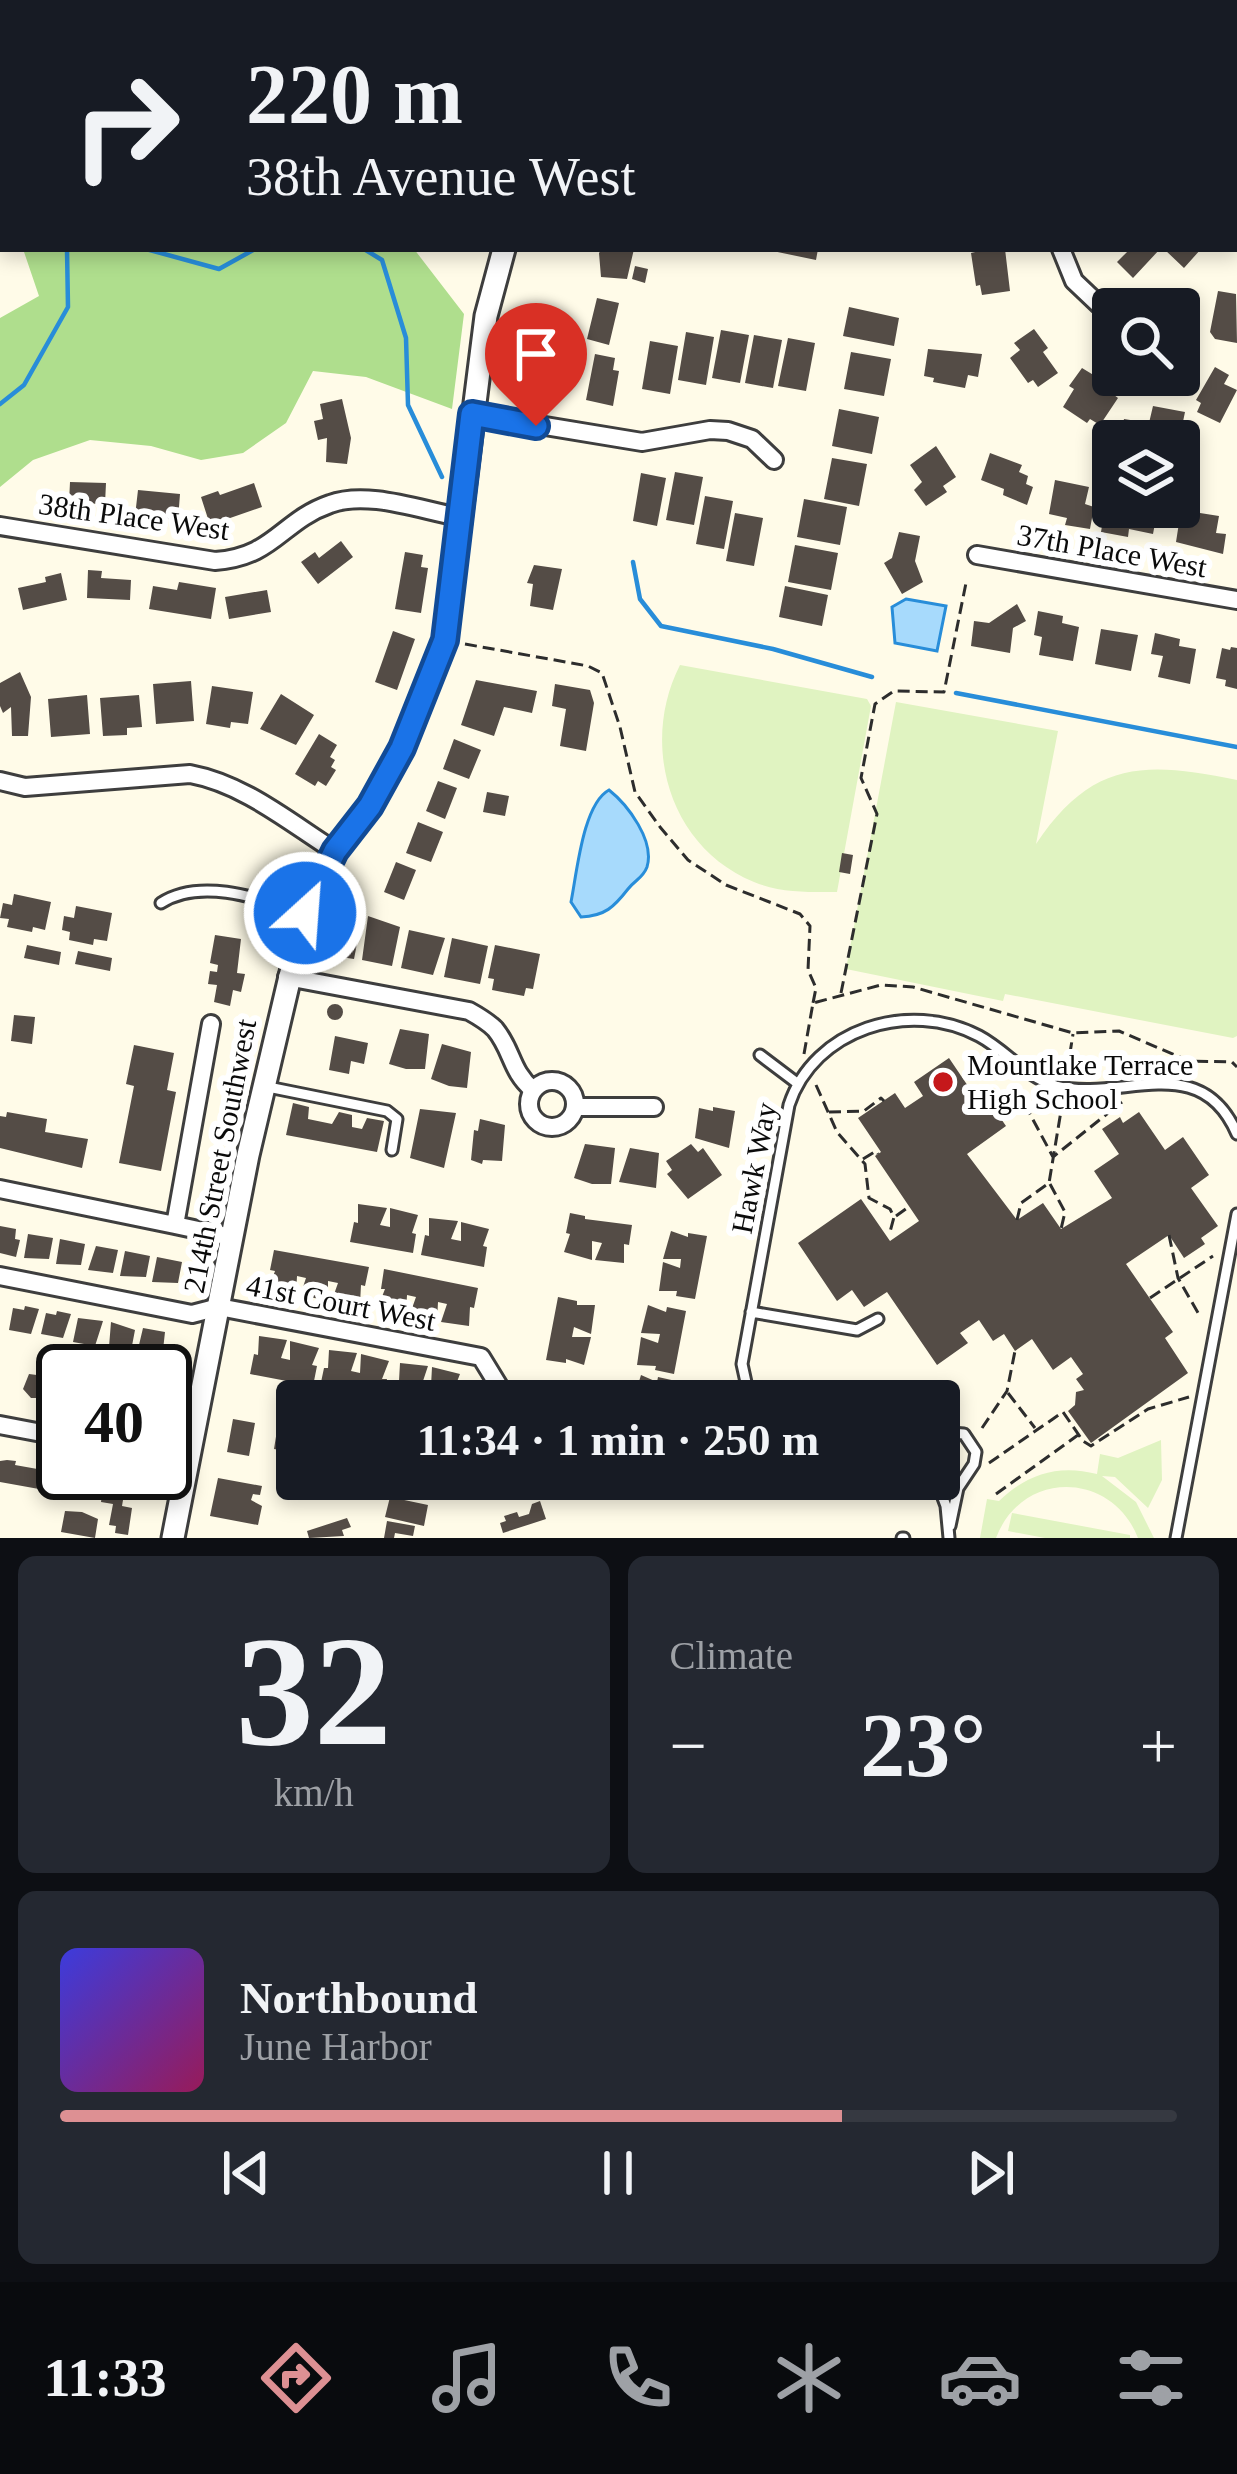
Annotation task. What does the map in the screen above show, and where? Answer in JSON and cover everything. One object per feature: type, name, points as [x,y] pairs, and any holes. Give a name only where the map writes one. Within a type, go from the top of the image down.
[{"type":"street","name":"214th Street Southwest","points":[[192,1441],[262,1086],[305,913],[335,851],[370,806],[402,748],[445,640],[486,316],[503,252]]},
{"type":"street","points":[[1062,252],[1074,281],[1092,298]]},
{"type":"street","points":[[472,414],[617,441],[728,430],[752,439],[774,460]]},
{"type":"street","name":"38th Place West","points":[[0,526],[214,561],[242,559],[261,550],[330,503],[357,499],[459,517]]},
{"type":"street","name":"37th Place West","points":[[977,555],[1237,600]]},
{"type":"street","points":[[0,781],[25,787],[190,774],[215,779],[335,851]]},
{"type":"street","points":[[287,977],[470,1011],[493,1027],[517,1076],[533,1090]]},
{"type":"street","points":[[175,1225],[211,1024]]},
{"type":"street","points":[[545,1082],[559,1082],[571,1090],[575,1107],[566,1123],[545,1126],[530,1111],[533,1090],[545,1082]]},
{"type":"street","points":[[575,1107],[654,1107]]},
{"type":"street","points":[[0,1190],[231,1237]]},
{"type":"street","name":"41st Court West","points":[[0,1276],[192,1314],[219,1307],[481,1357],[495,1380]]},
{"type":"street","points":[[0,1425],[36,1432]]},
{"type":"street","name":"214th Street Southwest","points":[[173,1538],[180,1500]]},
{"type":"lane","points":[[161,903],[179,891],[200,888],[305,913]]},
{"type":"lane","name":"Hawk Way","points":[[744,1380],[751,1312],[797,1083],[806,1068],[843,1038],[900,1019],[939,1021],[981,1036],[1023,1070],[1065,1088],[1160,1082],[1188,1087],[1207,1096],[1230,1118],[1237,1134]]},
{"type":"lane","points":[[760,1055],[797,1083]]},
{"type":"lane","points":[[262,1086],[387,1111],[397,1119],[392,1150]]},
{"type":"lane","points":[[1176,1538],[1237,1214]]},
{"type":"lane","points":[[751,1312],[857,1330],[878,1319]]},
{"type":"lane","points":[[960,1434],[976,1453],[960,1485]]},
{"type":"lane","points":[[942,1500],[950,1532]]},
{"type":"lane","points":[[950,1532],[956,1500]]},
{"type":"path","points":[[841,994],[877,814],[861,778],[875,704],[894,692],[944,692],[966,583]]},
{"type":"path","points":[[445,640],[588,665],[602,674],[635,792],[660,827],[688,860],[726,885],[800,914],[810,926],[808,970],[817,988],[804,1052],[806,1068],[848,1150],[862,1160],[869,1198],[890,1209],[894,1217]]},
{"type":"path","points":[[813,1004],[881,985],[913,987],[1073,1033],[1119,1031],[1189,1061],[1232,1062],[1237,1067]]},
{"type":"path","points":[[1060,1229],[1065,1212],[1048,1183],[1073,1033]]},
{"type":"path","points":[[1016,1088],[1053,1157]]},
{"type":"path","points":[[827,1112],[859,1112],[881,1098],[884,1101]]},
{"type":"path","points":[[1053,1157],[1124,1100]]},
{"type":"path","points":[[862,1160],[878,1154]]},
{"type":"path","points":[[1017,1220],[1022,1203],[1048,1183]]},
{"type":"path","points":[[890,1232],[894,1217],[907,1208]]},
{"type":"path","points":[[1169,1235],[1178,1277],[1201,1318]]},
{"type":"path","points":[[1150,1298],[1213,1256]]},
{"type":"path","points":[[982,1428],[1007,1391],[1015,1351]]},
{"type":"path","points":[[1007,1391],[1036,1430]]},
{"type":"path","points":[[989,1463],[1064,1412],[1091,1445],[1148,1409],[1193,1396]]},
{"type":"path","points":[[995,1494],[1079,1434]]},
{"type":"green space","points":[[24,252],[416,252],[464,314],[452,409],[366,377],[313,371],[286,423],[243,453],[201,460],[151,446],[90,440],[33,460],[0,487],[0,318],[39,296]]},
{"type":"green space","points":[[680,665],[867,699],[871,706],[837,892],[785,890],[754,882],[724,866],[682,819],[663,759],[668,695]]},
{"type":"green space","points":[[896,702],[1058,731],[1036,844],[1078,796],[1123,773],[1175,770],[1237,780],[1237,1036],[1005,994],[1003,1001],[846,969]]},
{"type":"green space","points":[[1161,1440],[1162,1480],[1148,1508],[1115,1477],[1102,1476],[1136,1502],[1154,1538],[1138,1538],[1126,1516],[1108,1500],[1067,1487],[1026,1499],[1008,1515],[996,1538],[980,1538],[987,1499],[999,1501],[1021,1484],[1056,1471],[1097,1474],[1100,1454],[1118,1458]]},
{"type":"green space","points":[[1012,1513],[1130,1538],[1045,1538],[1008,1531]]},
{"type":"water","points":[[906,599],[946,606],[937,651],[895,643],[892,607]]},
{"type":"water","points":[[609,790],[644,835],[647,867],[608,909],[581,917],[571,902],[582,840],[593,809]]},
{"type":"building","points":[[633,252],[627,279],[601,277],[599,253]]},
{"type":"building","points":[[777,252],[817,252],[816,260]]},
{"type":"building","points":[[1005,252],[1010,291],[982,295],[971,253]]},
{"type":"building","points":[[1127,252],[1157,252],[1133,278],[1117,262]]},
{"type":"building","points":[[1167,252],[1198,252],[1184,268]]},
{"type":"building","points":[[635,266],[648,269],[645,283],[632,279]]},
{"type":"building","points":[[1218,291],[1236,294],[1237,343],[1215,339],[1210,332]]},
{"type":"building","points":[[597,298],[619,303],[609,345],[587,339]]},
{"type":"building","points":[[849,307],[899,318],[894,346],[843,336]]},
{"type":"building","points":[[1034,329],[1058,373],[1038,387],[1033,380],[1028,383],[1010,358],[1020,350],[1014,343]]},
{"type":"building","points":[[721,330],[749,335],[740,383],[712,378]]},
{"type":"building","points":[[686,332],[714,337],[706,385],[678,380]]},
{"type":"building","points":[[754,335],[782,340],[773,388],[745,383]]},
{"type":"building","points":[[788,338],[815,343],[806,391],[778,386]]},
{"type":"building","points":[[650,341],[678,346],[670,394],[642,389]]},
{"type":"building","points":[[928,349],[982,354],[978,377],[968,375],[965,388],[933,382],[934,378],[924,376]]},
{"type":"building","points":[[851,352],[891,359],[884,396],[844,389]]},
{"type":"building","points":[[595,354],[615,358],[613,370],[619,371],[613,406],[586,400]]},
{"type":"building","points":[[1215,367],[1229,375],[1224,384],[1237,390],[1220,423],[1197,412],[1200,393]]},
{"type":"building","points":[[1082,368],[1092,374],[1092,396],[1118,398],[1103,420],[1087,423],[1063,407],[1074,389],[1069,386]]},
{"type":"building","points":[[342,399],[351,438],[347,464],[326,462],[327,438],[318,440],[314,421],[323,419],[320,404]]},
{"type":"building","points":[[1153,406],[1185,412],[1183,420],[1150,420]]},
{"type":"building","points":[[839,409],[879,417],[872,454],[832,446]]},
{"type":"building","points":[[936,446],[956,477],[943,486],[947,492],[926,506],[914,490],[922,482],[910,465]]},
{"type":"building","points":[[990,453],[1022,465],[1019,472],[1028,476],[1026,484],[1033,487],[1027,505],[981,480]]},
{"type":"building","points":[[832,458],[867,464],[859,506],[824,499]]},
{"type":"building","points":[[675,472],[703,477],[694,525],[666,520]]},
{"type":"building","points":[[641,473],[666,478],[657,526],[633,521]]},
{"type":"building","points":[[1055,480],[1089,487],[1085,504],[1092,506],[1090,529],[1065,525],[1067,518],[1049,514]]},
{"type":"building","points":[[70,482],[106,483],[105,504],[69,503]]},
{"type":"building","points":[[254,483],[262,507],[210,525],[201,497]]},
{"type":"building","points":[[138,490],[180,494],[178,520],[135,516]]},
{"type":"building","points":[[705,496],[733,501],[724,549],[696,544]]},
{"type":"building","points":[[804,499],[847,507],[840,545],[797,537]]},
{"type":"building","points":[[735,513],[763,518],[754,566],[726,561]]},
{"type":"building","points":[[1200,513],[1219,516],[1216,533],[1226,534],[1223,554],[1176,542],[1178,528],[1200,528]]},
{"type":"building","points":[[1102,528],[1154,528],[1153,534],[1129,529],[1128,537],[1101,532]]},
{"type":"building","points":[[899,532],[920,536],[915,561],[923,582],[902,594],[884,563],[892,558]]},
{"type":"building","points":[[341,541],[353,557],[318,584],[301,562],[315,552],[319,558]]},
{"type":"building","points":[[795,545],[838,553],[831,590],[788,582]]},
{"type":"building","points":[[405,552],[423,555],[421,567],[428,568],[421,613],[395,609]]},
{"type":"building","points":[[534,565],[562,569],[553,610],[530,606],[533,584],[527,583]]},
{"type":"building","points":[[88,570],[102,571],[101,578],[131,580],[130,600],[87,598]]},
{"type":"building","points":[[61,573],[67,600],[23,610],[18,588]]},
{"type":"building","points":[[179,582],[216,588],[211,619],[149,609],[153,586],[177,590]]},
{"type":"building","points":[[785,586],[828,595],[822,626],[779,617]]},
{"type":"building","points":[[267,590],[271,612],[229,619],[225,597]]},
{"type":"building","points":[[1017,604],[1026,621],[1013,628],[1010,653],[971,646],[974,621],[989,623]]},
{"type":"building","points":[[1038,611],[1063,616],[1062,623],[1079,627],[1073,661],[1039,655],[1042,637],[1034,635]]},
{"type":"building","points":[[1101,629],[1138,635],[1131,671],[1095,664]]},
{"type":"building","points":[[393,631],[415,639],[397,690],[375,682]]},
{"type":"building","points":[[1155,633],[1196,649],[1190,684],[1158,677],[1163,656],[1151,654]]},
{"type":"building","points":[[1222,648],[1237,648],[1237,689],[1216,678]]},
{"type":"building","points":[[20,672],[31,697],[28,736],[12,736],[11,707],[3,713],[0,683]]},
{"type":"building","points":[[476,680],[537,691],[532,713],[504,707],[494,736],[461,725]]},
{"type":"building","points":[[191,681],[194,721],[156,724],[153,684]]},
{"type":"building","points":[[555,684],[590,690],[594,703],[586,751],[560,746],[566,709],[552,706]]},
{"type":"building","points":[[212,686],[253,692],[248,724],[231,722],[230,728],[206,724]]},
{"type":"building","points":[[281,694],[314,715],[296,745],[260,729]]},
{"type":"building","points":[[87,695],[90,734],[51,737],[48,699]]},
{"type":"building","points":[[139,695],[142,727],[127,728],[127,735],[103,736],[100,698]]},
{"type":"building","points":[[319,734],[337,745],[330,757],[336,770],[326,786],[318,781],[315,786],[295,774]]},
{"type":"building","points":[[454,739],[481,750],[469,779],[443,769]]},
{"type":"building","points":[[438,781],[457,788],[445,819],[426,811]]},
{"type":"building","points":[[487,792],[509,796],[505,816],[483,812]]},
{"type":"building","points":[[418,822],[443,832],[431,862],[406,853]]},
{"type":"building","points":[[842,853],[853,855],[850,874],[839,872]]},
{"type":"building","points":[[396,862],[416,870],[404,900],[384,892]]},
{"type":"building","points":[[14,894],[51,902],[45,930],[7,927],[9,919],[0,918],[3,903],[12,905]]},
{"type":"building","points":[[76,906],[112,913],[107,941],[94,939],[93,945],[69,940],[70,932],[62,930],[64,916],[74,918]]},
{"type":"building","points":[[343,909],[363,913],[354,959],[334,956]]},
{"type":"building","points":[[368,916],[400,927],[392,966],[362,960]]},
{"type":"building","points":[[409,930],[445,938],[433,975],[401,968]]},
{"type":"building","points":[[215,935],[241,939],[237,973],[245,974],[241,992],[233,990],[230,1006],[214,1002],[217,985],[208,984],[210,971],[217,972],[218,965],[210,963]]},
{"type":"building","points":[[452,938],[488,946],[480,984],[444,977]]},
{"type":"building","points":[[27,945],[61,952],[59,965],[24,958]]},
{"type":"building","points":[[495,945],[540,954],[533,989],[526,988],[524,996],[492,990],[494,979],[488,978]]},
{"type":"building","points":[[78,951],[112,958],[110,971],[75,964]]},
{"type":"building","points":[[335,1004],[343,1012],[335,1020],[327,1012]]},
{"type":"building","points":[[14,1015],[35,1017],[32,1044],[11,1041]]},
{"type":"building","points":[[400,1029],[429,1034],[425,1069],[389,1064]]},
{"type":"building","points":[[335,1036],[368,1043],[364,1064],[351,1061],[349,1074],[329,1070]]},
{"type":"building","points":[[442,1044],[471,1052],[467,1088],[431,1079]]},
{"type":"building","points":[[134,1045],[174,1053],[167,1090],[176,1092],[161,1171],[119,1163],[134,1086],[126,1084]]},
{"type":"building","points":[[949,1058],[972,1092],[979,1087],[1006,1126],[967,1154],[1017,1220],[1043,1203],[1061,1229],[1112,1198],[1094,1171],[1119,1154],[1102,1129],[1139,1112],[1165,1150],[1183,1137],[1209,1175],[1191,1188],[1218,1226],[1201,1238],[1205,1244],[1184,1258],[1169,1235],[1126,1264],[1173,1332],[1165,1338],[1188,1373],[1091,1443],[1068,1411],[1075,1405],[1076,1392],[1084,1390],[1076,1379],[1083,1374],[1071,1357],[1053,1370],[1032,1339],[1015,1351],[1004,1334],[993,1341],[979,1320],[960,1333],[968,1343],[937,1365],[887,1292],[864,1307],[852,1290],[837,1301],[798,1243],[861,1199],[890,1241],[919,1221],[875,1156],[881,1152],[858,1118],[895,1093],[905,1108],[923,1096],[914,1082]]},
{"type":"building","points":[[293,1103],[309,1107],[308,1119],[332,1124],[339,1112],[352,1115],[352,1127],[362,1129],[367,1118],[384,1121],[377,1152],[286,1135]]},
{"type":"building","points":[[713,1107],[735,1111],[729,1148],[695,1138],[699,1108],[713,1111]]},
{"type":"building","points":[[420,1109],[456,1113],[444,1168],[410,1158]]},
{"type":"building","points":[[7,1112],[47,1119],[45,1132],[88,1139],[82,1168],[0,1148],[0,1116],[6,1117]]},
{"type":"building","points":[[480,1119],[505,1125],[502,1161],[483,1160],[482,1164],[471,1160]]},
{"type":"building","points":[[585,1144],[615,1148],[611,1184],[574,1178]]},
{"type":"building","points":[[691,1144],[698,1152],[703,1148],[722,1175],[688,1199],[667,1174],[672,1170],[666,1161]]},
{"type":"building","points":[[630,1148],[659,1153],[656,1188],[619,1182]]},
{"type":"building","points":[[358,1204],[387,1208],[380,1225],[390,1227],[390,1208],[418,1215],[412,1233],[416,1234],[413,1253],[350,1242],[354,1222],[358,1223]]},
{"type":"building","points":[[570,1213],[632,1225],[629,1245],[624,1244],[624,1263],[595,1260],[602,1243],[592,1241],[592,1260],[564,1252]]},
{"type":"building","points":[[429,1218],[458,1221],[451,1239],[461,1241],[461,1222],[489,1229],[483,1246],[487,1247],[484,1267],[421,1255],[425,1235],[429,1236]]},
{"type":"building","points":[[0,1226],[16,1229],[15,1239],[20,1240],[16,1257],[0,1253]]},
{"type":"building","points":[[671,1231],[688,1237],[688,1233],[707,1236],[695,1299],[676,1296],[677,1291],[659,1291],[663,1262],[680,1268],[681,1259],[663,1259]]},
{"type":"building","points":[[28,1234],[53,1238],[49,1259],[24,1258]]},
{"type":"building","points":[[60,1239],[85,1244],[81,1265],[56,1264]]},
{"type":"building","points":[[96,1246],[118,1250],[113,1273],[88,1270]]},
{"type":"building","points":[[274,1250],[369,1267],[360,1304],[332,1300],[338,1283],[328,1281],[328,1300],[300,1296],[306,1278],[297,1276],[296,1295],[269,1288],[275,1271],[270,1270]]},
{"type":"building","points":[[125,1251],[150,1256],[146,1277],[120,1276]]},
{"type":"building","points":[[157,1257],[182,1262],[178,1283],[152,1282]]},
{"type":"building","points":[[384,1269],[478,1288],[469,1326],[441,1322],[447,1304],[438,1302],[437,1321],[410,1314],[416,1297],[407,1295],[406,1314],[378,1307],[385,1289],[381,1289]]},
{"type":"building","points":[[558,1297],[577,1301],[577,1305],[595,1305],[591,1334],[574,1327],[572,1337],[591,1337],[584,1365],[566,1359],[566,1363],[546,1360]]},
{"type":"building","points":[[648,1305],[666,1312],[667,1307],[686,1311],[674,1374],[637,1365],[641,1337],[658,1343],[660,1334],[641,1333]]},
{"type":"building","points":[[25,1306],[39,1309],[31,1334],[9,1330],[13,1308],[24,1310]]},
{"type":"building","points":[[57,1311],[71,1314],[63,1338],[41,1334],[46,1313],[56,1315]]},
{"type":"building","points":[[78,1318],[103,1321],[96,1344],[73,1342]]},
{"type":"building","points":[[111,1322],[135,1330],[132,1344],[109,1344]]},
{"type":"building","points":[[143,1328],[165,1332],[164,1344],[139,1344]]},
{"type":"building","points":[[259,1336],[287,1340],[281,1358],[290,1360],[290,1341],[319,1348],[312,1365],[317,1366],[314,1380],[250,1374],[254,1354],[258,1355]]},
{"type":"building","points":[[329,1350],[357,1353],[351,1371],[360,1373],[361,1354],[389,1361],[382,1379],[387,1380],[321,1380]]},
{"type":"building","points":[[400,1363],[428,1366],[423,1380],[399,1380]]},
{"type":"building","points":[[432,1367],[460,1374],[458,1380],[431,1380]]},
{"type":"building","points":[[29,1374],[36,1375],[36,1398],[23,1389]]},
{"type":"building","points":[[233,1419],[255,1423],[249,1456],[227,1452]]},
{"type":"building","points":[[0,1461],[36,1469],[36,1488],[0,1482]]},
{"type":"building","points":[[218,1478],[262,1486],[260,1495],[253,1494],[251,1500],[262,1506],[258,1525],[210,1516]]},
{"type":"building","points":[[123,1500],[122,1506],[132,1508],[128,1535],[115,1533],[116,1526],[109,1525],[113,1504],[101,1502]]},
{"type":"building","points":[[389,1500],[428,1505],[424,1526],[385,1517]]},
{"type":"building","points":[[540,1501],[546,1519],[503,1533],[504,1516],[529,1514],[532,1504]]},
{"type":"building","points":[[65,1511],[98,1519],[95,1538],[61,1532]]},
{"type":"building","points":[[347,1518],[351,1527],[342,1530],[344,1536],[309,1538],[307,1531]]},
{"type":"building","points":[[387,1521],[415,1526],[413,1536],[395,1533],[394,1538],[384,1538]]},
{"type":"waterway","points":[[0,404],[24,385],[68,307],[67,252]]},
{"type":"waterway","points":[[157,252],[219,269],[250,252]]},
{"type":"waterway","points":[[369,252],[382,260],[406,338],[408,405],[442,477]]},
{"type":"waterway","points":[[633,562],[640,599],[661,626],[773,649],[872,677]]},
{"type":"waterway","points":[[956,693],[1237,747]]},
{"type":"place","name":"Mountlake Terrace High School","points":[[943,1082]]},
{"type":"route","points":[[305,913],[335,851],[370,806],[402,748],[445,640],[472,414],[536,426]]}]
